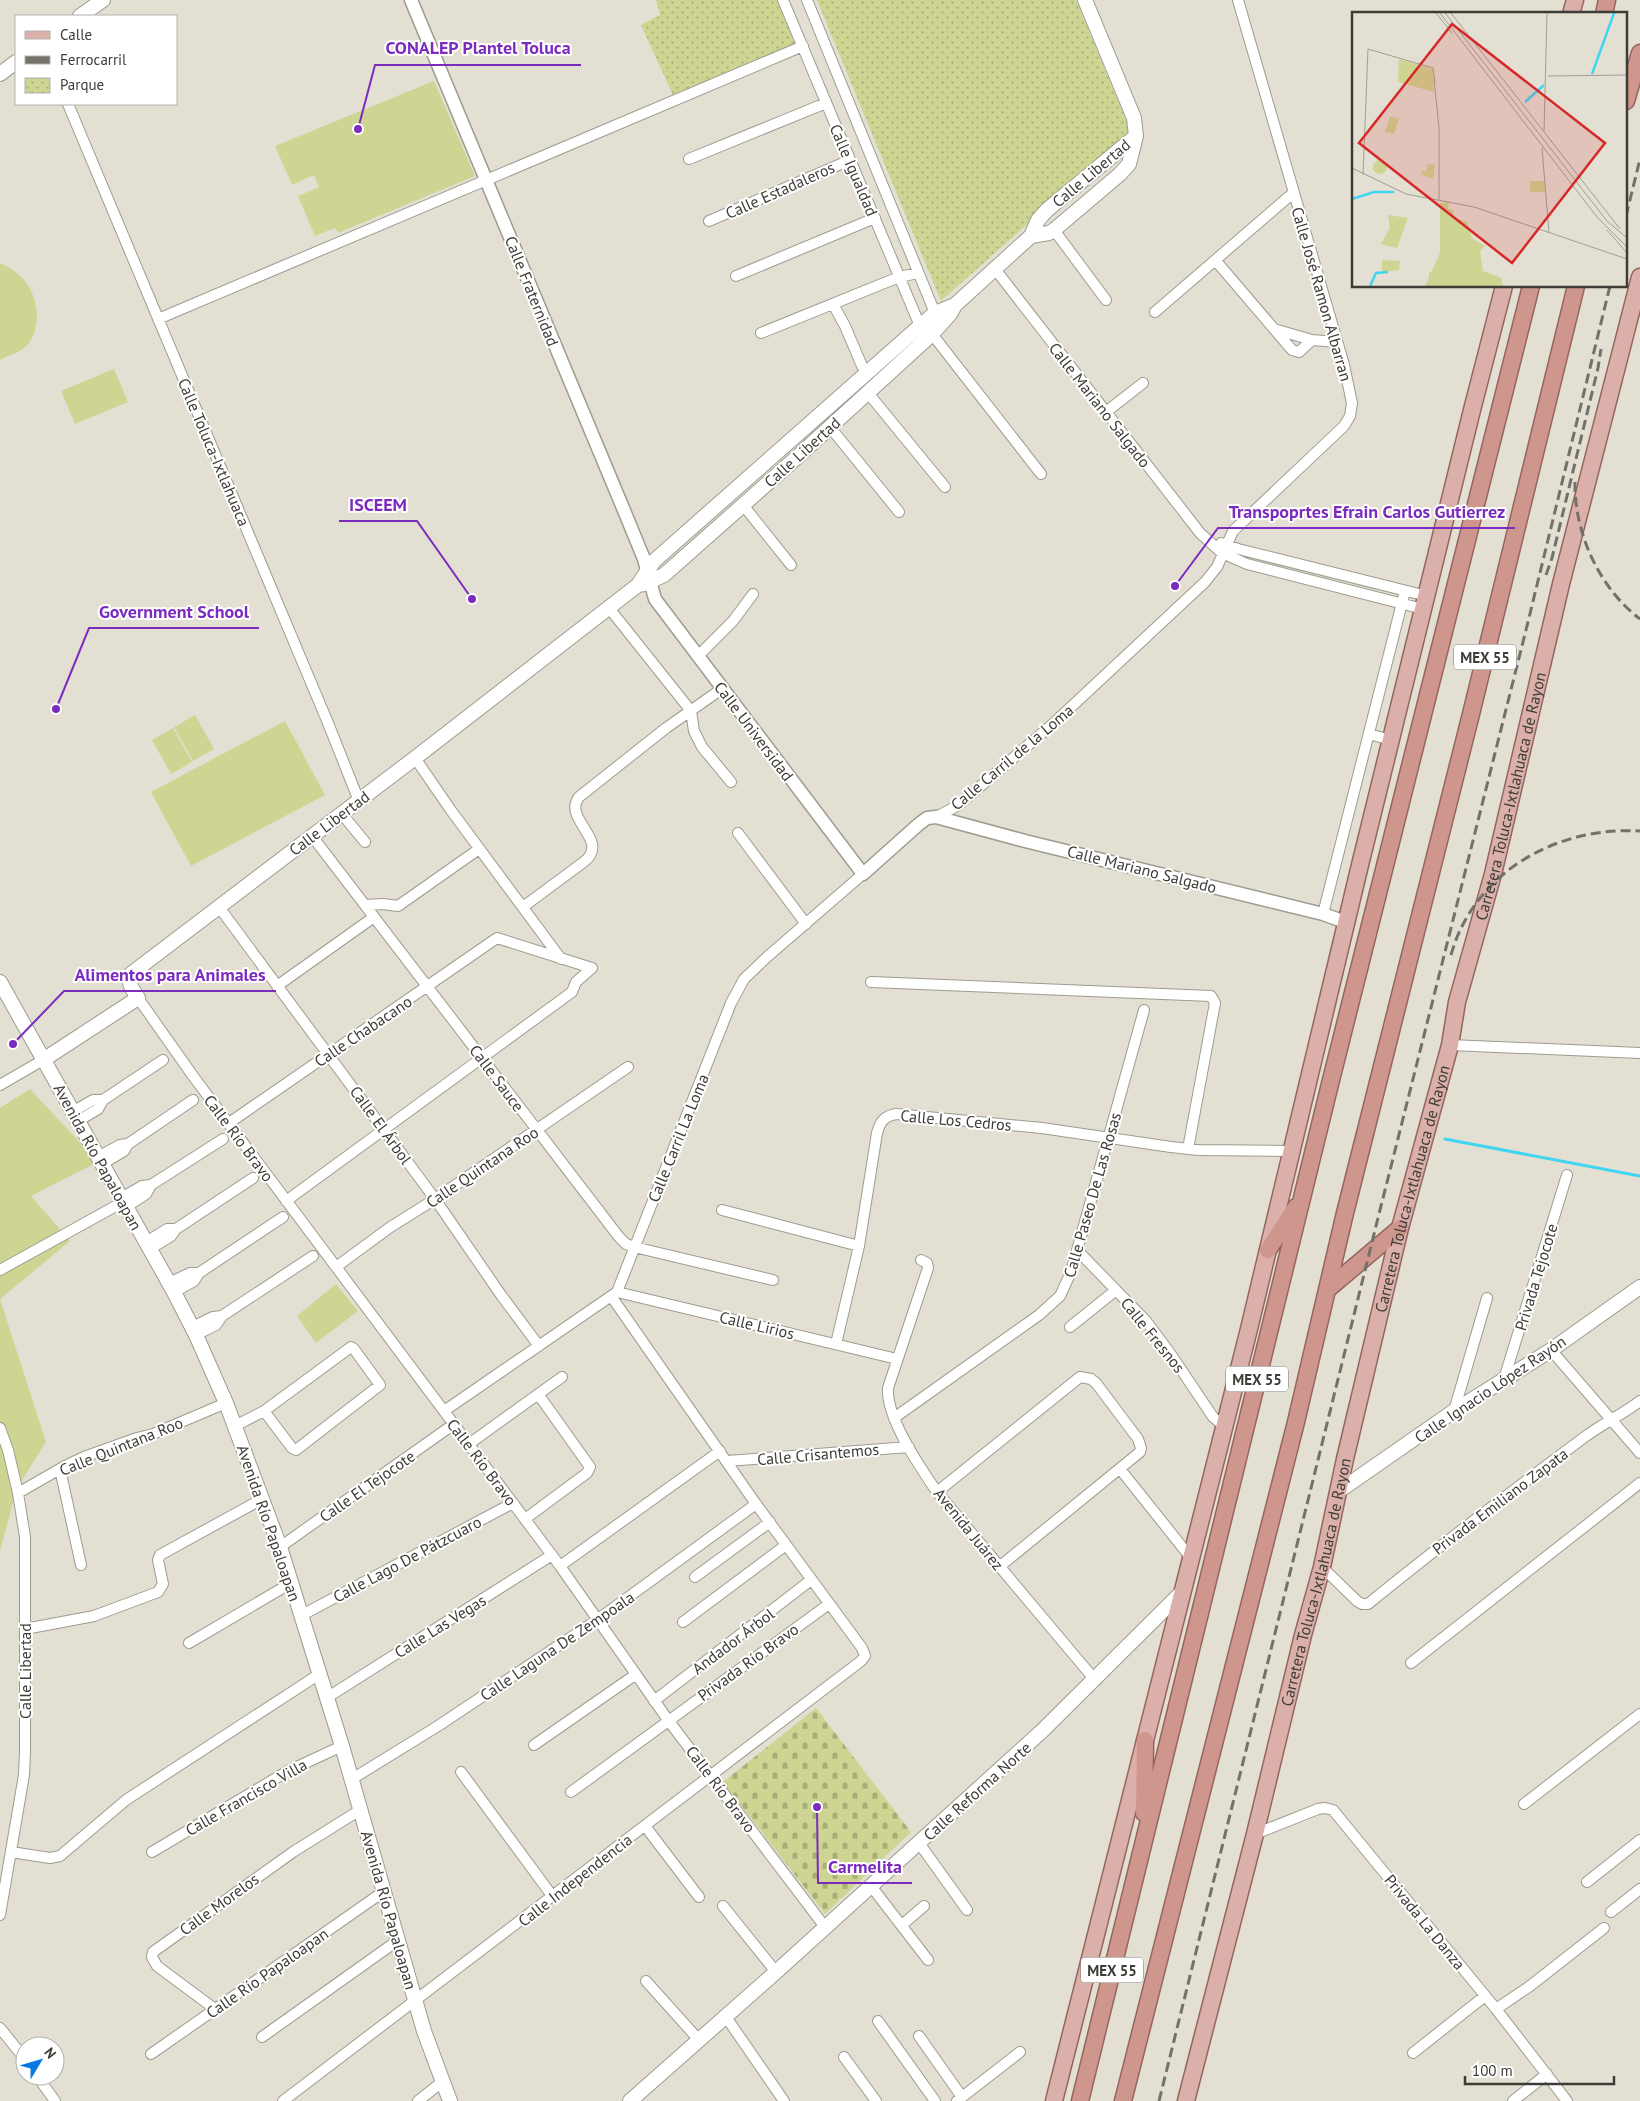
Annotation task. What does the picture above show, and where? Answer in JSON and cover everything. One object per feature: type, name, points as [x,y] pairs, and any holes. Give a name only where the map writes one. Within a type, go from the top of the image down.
[{"type":"highway","points":[[1628,94],[1640,53]]},
{"type":"highway","name":"MEX 55","points":[[1080,2101],[1530,288]]},
{"type":"highway","name":"MEX 55","points":[[1123,2101],[1328,1289],[1576,288]]},
{"type":"highway","points":[[1268,1250],[1304,1194]]},
{"type":"highway","points":[[1328,1289],[1400,1228]]},
{"type":"highway","points":[[1144,1840],[1145,1740]]},
{"type":"main road","points":[[81,15],[103,0]]},
{"type":"main road","name":"Calle Libertad","points":[[1031,236],[1049,233],[1054,230],[1125,169],[1131,159],[1136,136],[1134,118],[1085,0]]},
{"type":"main road","points":[[0,74],[15,63]]},
{"type":"main road","name":"Calle Libertad","points":[[138,998],[130,985],[132,973],[609,608],[647,580],[664,575],[868,393],[955,305],[1031,236],[1038,220],[1047,210],[1136,136]]},
{"type":"main road","name":"Carretera Toluca-Ixtlahuaca de Rayon","points":[[1186,2101],[1322,1567],[1340,1492],[1345,1459],[1400,1228],[1450,1046],[1458,1002],[1493,874],[1561,584],[1640,277]]},
{"type":"main road","points":[[1054,2101],[1268,1250],[1425,602],[1503,288]]},
{"type":"main road","name":"Calle Libertad","points":[[647,580],[654,561],[920,326],[936,324]]},
{"type":"main road","name":"Avenida Río Papaloapan","points":[[0,982],[172,1288],[194,1331],[226,1403],[280,1547],[302,1615],[328,1697],[415,2002],[450,2101]]},
{"type":"main road","points":[[43,1060],[138,998]]},
{"type":"main road","name":"Calle Ignacio López Rayón","points":[[1340,1492],[1454,1411],[1551,1350],[1640,1287]]},
{"type":"main road","name":"Calle Reforma Norte","points":[[630,2101],[919,1843],[1095,1680],[1182,1592]]},
{"type":"street","name":"Calle Fraternidad","points":[[411,0],[552,340],[583,409],[647,580]]},
{"type":"street","name":"Calle Igualdad","points":[[783,0],[920,326]]},
{"type":"street","name":"Calle Igualdad","points":[[807,0],[918,273],[936,324],[1041,474]]},
{"type":"street","name":"Calle José Ramon Albarran","points":[[1224,549],[1236,528],[1336,435],[1350,416],[1351,396],[1238,0]]},
{"type":"street","points":[[158,319],[803,46]]},
{"type":"street","points":[[689,159],[826,103]]},
{"type":"street","name":"Calle Toluca-Ixtlahuaca","points":[[68,105],[359,801]]},
{"type":"street","name":"Calle Estadaleros","points":[[709,221],[850,160]]},
{"type":"street","points":[[1156,312],[1293,193]]},
{"type":"street","points":[[736,276],[875,218]]},
{"type":"street","points":[[1054,230],[1106,300]]},
{"type":"street","points":[[1216,261],[1296,352],[1299,352],[1312,340]]},
{"type":"street","name":"Calle Mariano Salgado","points":[[995,269],[1207,540],[1247,564],[1402,603],[1425,602]]},
{"type":"street","points":[[761,333],[899,277],[918,273]]},
{"type":"street","points":[[833,304],[845,326],[862,366],[868,373]]},
{"type":"street","points":[[1274,328],[1312,340],[1336,342]]},
{"type":"street","points":[[1106,412],[1143,383]]},
{"type":"street","points":[[868,393],[944,487]]},
{"type":"street","points":[[830,427],[900,512]]},
{"type":"street","points":[[743,505],[791,565]]},
{"type":"street","name":"Calle Mariano Salgado","points":[[1224,549],[1405,591],[1425,602]]},
{"type":"street","name":"Calle Carril de la Loma","points":[[744,979],[919,824],[927,818],[936,817],[957,806],[1104,677],[1205,582],[1217,566],[1224,549]]},
{"type":"street","name":"Calle Universidad","points":[[647,580],[656,599],[698,656],[864,874]]},
{"type":"street","points":[[1324,914],[1405,591]]},
{"type":"street","points":[[698,656],[733,621],[753,594]]},
{"type":"street","points":[[609,608],[691,711],[694,731],[702,747],[731,782]]},
{"type":"street","points":[[523,907],[592,854],[593,845],[590,837],[577,817],[575,808],[577,800],[659,733],[722,688]]},
{"type":"street","points":[[1369,734],[1392,740]]},
{"type":"street","points":[[286,1200],[572,992],[576,982],[592,968],[561,959],[415,758]]},
{"type":"street","points":[[342,814],[365,842]]},
{"type":"street","name":"Calle Mariano Salgado","points":[[936,817],[1025,841],[1324,914],[1348,923]]},
{"type":"street","points":[[738,833],[806,924]]},
{"type":"street","name":"Calle Sauce","points":[[312,836],[619,1237],[626,1244],[634,1246]]},
{"type":"street","points":[[364,905],[383,904],[398,906],[480,849]]},
{"type":"street","name":"Calle El Árbol","points":[[219,907],[435,1199],[539,1346]]},
{"type":"street","points":[[277,986],[374,917]]},
{"type":"street","name":"Calle Chabacano","points":[[229,1123],[429,987],[497,938],[561,959]]},
{"type":"street","name":"Calle Carril La Loma","points":[[614,1294],[730,1003],[744,979]]},
{"type":"street","points":[[872,982],[1211,996],[1215,1003],[1193,1149]]},
{"type":"street","name":"Calle Río Bravo","points":[[138,998],[286,1200],[552,1555],[668,1720],[825,1927]]},
{"type":"street","name":"Calle Paseo De Las Rosas","points":[[894,1418],[1017,1332],[1053,1304],[1065,1286],[1077,1250],[1144,1010]]},
{"type":"street","points":[[1450,1046],[1640,1054]]},
{"type":"street","points":[[0,1085],[43,1060]]},
{"type":"street","points":[[75,1117],[93,1100],[103,1100],[163,1060]]},
{"type":"street","name":"Calle Quintana Roo","points":[[336,1267],[389,1228],[435,1199],[628,1067]]},
{"type":"street","points":[[100,1161],[120,1145],[128,1144],[194,1100]]},
{"type":"street","name":"Calle Los Cedros","points":[[836,1344],[859,1246],[877,1133],[882,1122],[890,1115],[1002,1124],[1193,1149],[1292,1151]]},
{"type":"street","points":[[0,1270],[123,1202],[142,1186],[151,1186],[223,1139]]},
{"type":"street","name":"Privada Tejocote","points":[[1504,1379],[1567,1175]]},
{"type":"street","points":[[148,1246],[167,1229],[176,1229],[253,1178]]},
{"type":"street","points":[[722,1210],[859,1246]]},
{"type":"street","points":[[172,1288],[190,1273],[199,1273],[283,1218]]},
{"type":"street","points":[[634,1246],[773,1280]]},
{"type":"street","name":"Calle Fresnos","points":[[1077,1250],[1155,1333],[1213,1416],[1224,1426]]},
{"type":"street","points":[[194,1331],[213,1317],[222,1316],[313,1256]]},
{"type":"street","name":"Avenida Juárez","points":[[921,1260],[927,1263],[928,1268],[889,1382],[887,1396],[894,1418],[909,1447],[937,1492],[1095,1680]]},
{"type":"street","points":[[1070,1327],[1116,1290]]},
{"type":"street","points":[[444,1411],[614,1294],[756,1504],[829,1604]]},
{"type":"street","name":"Calle Lirios","points":[[614,1294],[897,1358]]},
{"type":"street","points":[[1454,1411],[1487,1298]]},
{"type":"street","points":[[235,1426],[264,1410],[351,1348],[354,1349],[380,1385],[296,1450],[292,1448],[264,1410]]},
{"type":"street","points":[[1551,1350],[1640,1452]]},
{"type":"street","points":[[469,1444],[562,1377]]},
{"type":"street","points":[[937,1492],[1080,1377],[1096,1383],[1138,1439],[1141,1448],[1136,1456],[999,1567]]},
{"type":"street","points":[[525,1519],[589,1470],[588,1463],[538,1394]]},
{"type":"street","name":"Privada Emiliano Zapata","points":[[1322,1567],[1362,1604],[1368,1604],[1448,1539],[1588,1435],[1640,1400]]},
{"type":"street","name":"Calle Quintana Roo","points":[[18,1494],[84,1457],[164,1430],[226,1403]]},
{"type":"street","name":"Calle El Tejocote","points":[[280,1547],[454,1424]]},
{"type":"street","name":"Calle Libertad","points":[[0,1428],[8,1450],[25,1537],[25,1764],[0,1916]]},
{"type":"street","name":"Calle Crisantemos","points":[[727,1461],[909,1447]]},
{"type":"street","points":[[560,1566],[720,1451]]},
{"type":"street","points":[[1120,1468],[1191,1558]]},
{"type":"street","points":[[60,1469],[81,1565]]},
{"type":"street","points":[[1411,1663],[1640,1483]]},
{"type":"street","points":[[25,1629],[94,1616],[158,1592],[163,1584],[158,1560],[160,1555],[262,1499]]},
{"type":"street","name":"Calle Lago De Pátzcuaro","points":[[302,1615],[512,1503]]},
{"type":"street","name":"Calle Laguna De Zempoala","points":[[352,1780],[452,1717],[597,1620],[756,1504]]},
{"type":"street","points":[[695,1577],[770,1522]]},
{"type":"street","points":[[683,1622],[786,1545]]},
{"type":"street","name":"Calle Las Vegas","points":[[328,1697],[552,1555]]},
{"type":"street","name":"Andador Árbol","points":[[654,1701],[811,1580]]},
{"type":"street","points":[[189,1643],[291,1583]]},
{"type":"street","name":"Calle Independencia","points":[[283,2101],[853,1667],[865,1656],[862,1648],[829,1604]]},
{"type":"street","name":"Privada Río Bravo","points":[[571,1792],[829,1604]]},
{"type":"street","points":[[0,1856],[50,1858],[60,1856],[126,1800],[320,1673]]},
{"type":"street","points":[[534,1745],[635,1675]]},
{"type":"street","points":[[1524,1804],[1640,1714]]},
{"type":"street","name":"Calle Francisco Villa","points":[[152,1852],[288,1770],[342,1746]]},
{"type":"street","points":[[461,1772],[553,1897]]},
{"type":"street","name":"Privada La Danza","points":[[1255,1834],[1318,1809],[1333,1810],[1496,2009],[1567,2101]]},
{"type":"street","name":"Calle Morelos","points":[[215,2009],[157,1966],[152,1957],[153,1952],[278,1862],[360,1810]]},
{"type":"street","points":[[645,1826],[699,1897]]},
{"type":"street","points":[[1587,1882],[1640,1840]]},
{"type":"street","points":[[919,1843],[967,1910]]},
{"type":"street","points":[[871,1886],[928,1960]]},
{"type":"street","points":[[1611,1912],[1640,1889]]},
{"type":"street","name":"Calle Río Papaloapan","points":[[151,2054],[383,1892]]},
{"type":"street","points":[[723,1906],[776,1972]]},
{"type":"street","points":[[902,1925],[924,1906]]},
{"type":"street","points":[[1496,2009],[1530,1986],[1604,1928]]},
{"type":"street","points":[[262,2037],[397,1941]]},
{"type":"street","points":[[646,1981],[699,2040]]},
{"type":"street","points":[[1413,2054],[1485,1996]]},
{"type":"street","points":[[726,2016],[784,2101]]},
{"type":"street","points":[[878,2021],[935,2101]]},
{"type":"street","points":[[0,2028],[15,2047]]},
{"type":"street","points":[[919,2036],[959,2099],[1020,2052]]},
{"type":"street","points":[[844,2056],[876,2101]]},
{"type":"street","points":[[1513,2101],[1547,2074]]},
{"type":"street","points":[[418,2101],[442,2082]]},
{"type":"street","points":[[44,2086],[55,2101]]},
{"type":"green space","points":[[656,0],[783,0],[802,45],[673,95],[641,25],[660,15]]},
{"type":"green space","points":[[817,0],[1076,0],[1131,132],[941,301]]},
{"type":"green space","points":[[434,81],[475,176],[338,233],[335,228],[315,236],[298,196],[319,187],[314,175],[292,185],[275,146]]},
{"type":"green space","points":[[0,263],[15,272],[27,284],[34,299],[37,317],[34,334],[30,342],[22,350],[0,360]]},
{"type":"green space","points":[[114,369],[128,402],[75,424],[61,391]]},
{"type":"green space","points":[[195,715],[214,749],[193,761],[174,727]]},
{"type":"green space","points":[[285,721],[325,795],[191,866],[151,792]]},
{"type":"green space","points":[[173,728],[192,762],[171,774],[152,740]]},
{"type":"green space","points":[[30,1089],[98,1162],[31,1196],[70,1241],[0,1299],[0,1108]]},
{"type":"green space","points":[[336,1284],[358,1311],[316,1343],[297,1316]]},
{"type":"green space","points":[[0,1299],[46,1442],[17,1488],[0,1551]]},
{"type":"green space","points":[[816,1708],[911,1832],[825,1914],[723,1782]]},
{"type":"waterway","points":[[1445,1139],[1640,1176]]},
{"type":"railway","points":[[1628,208],[1640,159]]},
{"type":"railway","points":[[1159,2101],[1610,288]]},
{"type":"railway","points":[[1546,575],[1552,558],[1601,349]]},
{"type":"railway","points":[[1575,482],[1579,520],[1592,558],[1612,592],[1640,619]]},
{"type":"railway","points":[[1451,955],[1462,926],[1479,900],[1499,878],[1523,860],[1550,846],[1579,837],[1609,831],[1640,831]]},
{"type":"place","name":"CONALEP Plantel Toluca","points":[[358,129]]},
{"type":"place","name":"Transpoprtes Efrain Carlos Gutierrez","points":[[1175,586]]},
{"type":"place","name":"ISCEEM","points":[[472,599]]},
{"type":"place","name":"Government School","points":[[56,709]]},
{"type":"place","name":"Alimentos para Animales","points":[[13,1044]]},
{"type":"place","name":"Carmelita","points":[[817,1807]]}]
